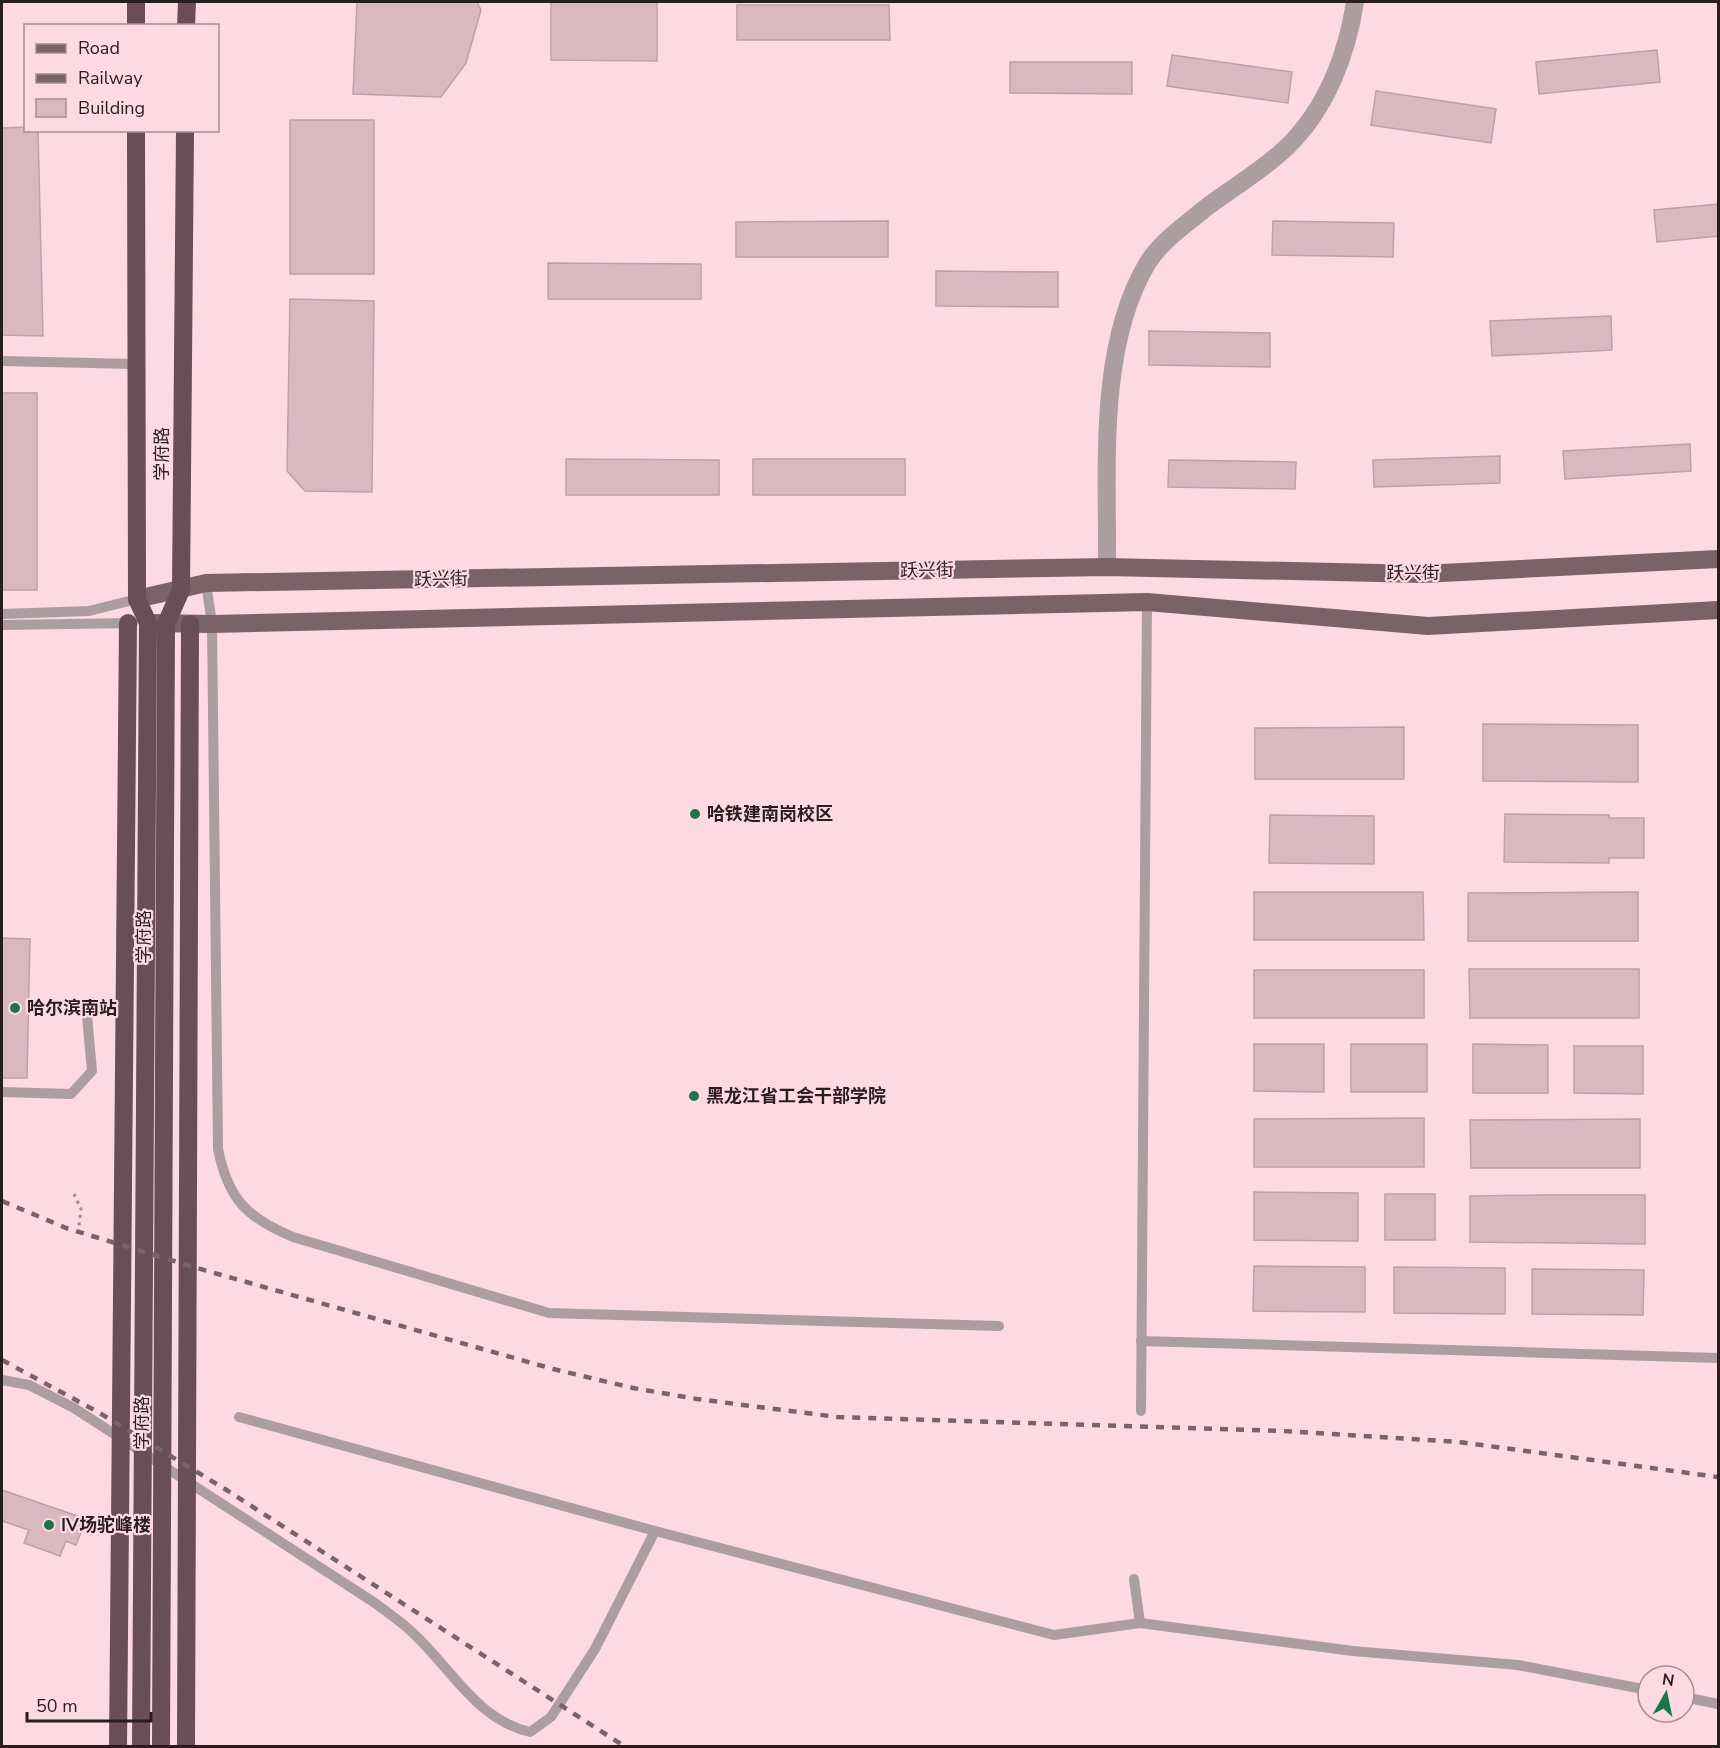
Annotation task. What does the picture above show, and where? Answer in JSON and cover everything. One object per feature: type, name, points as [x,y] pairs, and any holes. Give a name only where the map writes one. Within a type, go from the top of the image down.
[{"type":"highway","points":[[136,2],[136,24]]},
{"type":"highway","points":[[186,24],[187,2]]},
{"type":"highway","name":"学府路","points":[[136,132],[137,599],[148,623],[141,1746]]},
{"type":"highway","name":"学府路","points":[[161,1746],[166,624],[182,590],[185,132]]},
{"type":"highway","points":[[118,1746],[122,1005],[128,623]]},
{"type":"highway","points":[[186,1746],[190,624]]},
{"type":"main road","name":"跃兴街","points":[[137,599],[206,583],[1107,567],[1422,574],[1719,559]]},
{"type":"main road","name":"跃兴街","points":[[148,623],[212,624],[1147,602],[1428,626],[1719,610]]},
{"type":"street","points":[[1107,567],[1110,407],[1115,358],[1131,298],[1148,262],[1170,238],[1229,189],[1286,148],[1301,131],[1335,74],[1348,39],[1355,2]]},
{"type":"lane","points":[[2,361],[135,364]]},
{"type":"lane","points":[[206,583],[212,624],[217,1132],[221,1165],[235,1197],[247,1211],[263,1225],[293,1238],[549,1313],[999,1326]]},
{"type":"lane","points":[[2,614],[88,611],[137,599]]},
{"type":"lane","points":[[1141,1411],[1147,602]]},
{"type":"lane","points":[[2,625],[148,623]]},
{"type":"lane","points":[[2,1092],[70,1094],[92,1071],[86,1005],[122,1005]]},
{"type":"lane","points":[[1141,1341],[1719,1358]]},
{"type":"lane","points":[[2,1380],[29,1385],[74,1407],[375,1603],[415,1634],[476,1703],[514,1729],[530,1732],[551,1716],[595,1649],[655,1531]]},
{"type":"lane","points":[[239,1417],[655,1531],[1054,1635],[1140,1623],[1353,1651],[1518,1665],[1636,1688]]},
{"type":"lane","points":[[1134,1579],[1140,1623]]},
{"type":"lane","points":[[1696,1699],[1719,1704]]},
{"type":"path","points":[[74,1194],[81,1209],[79,1226]]},
{"type":"building","points":[[357,2],[477,2],[481,10],[466,63],[441,97],[353,94]]},
{"type":"building","points":[[551,2],[657,2],[657,61],[551,60]]},
{"type":"building","points":[[737,5],[889,5],[890,40],[737,40]]},
{"type":"building","points":[[1657,50],[1660,82],[1539,94],[1536,62]]},
{"type":"building","points":[[1172,55],[1292,72],[1288,103],[1167,86]]},
{"type":"building","points":[[1010,62],[1132,62],[1132,94],[1010,93]]},
{"type":"building","points":[[1376,91],[1496,109],[1491,143],[1371,125]]},
{"type":"building","points":[[290,120],[374,120],[374,274],[290,274]]},
{"type":"building","points":[[24,127],[24,132],[38,132],[43,336],[2,335],[2,128]]},
{"type":"building","points":[[1719,204],[1719,236],[1657,242],[1654,210]]},
{"type":"building","points":[[888,221],[888,257],[736,257],[736,222]]},
{"type":"building","points":[[1273,221],[1394,223],[1393,257],[1272,255]]},
{"type":"building","points":[[548,263],[701,264],[701,299],[548,299]]},
{"type":"building","points":[[936,271],[1058,272],[1058,307],[936,306]]},
{"type":"building","points":[[290,299],[374,301],[372,492],[305,491],[287,471]]},
{"type":"building","points":[[1611,316],[1612,350],[1492,356],[1490,321]]},
{"type":"building","points":[[1149,331],[1270,333],[1270,367],[1149,365]]},
{"type":"building","points":[[2,393],[37,393],[37,590],[2,590]]},
{"type":"building","points":[[1690,444],[1691,471],[1565,479],[1563,451]]},
{"type":"building","points":[[1500,456],[1500,483],[1374,487],[1373,460]]},
{"type":"building","points":[[566,459],[719,460],[719,495],[566,495]]},
{"type":"building","points":[[753,459],[905,459],[905,495],[753,495]]},
{"type":"building","points":[[1169,460],[1296,462],[1295,489],[1168,487]]},
{"type":"building","points":[[1483,724],[1638,725],[1638,782],[1483,781]]},
{"type":"building","points":[[1404,727],[1404,779],[1255,779],[1255,728]]},
{"type":"building","points":[[1505,814],[1609,815],[1609,818],[1644,818],[1644,858],[1609,858],[1609,863],[1504,862]]},
{"type":"building","points":[[1270,815],[1374,816],[1374,864],[1269,863]]},
{"type":"building","points":[[1254,892],[1423,892],[1424,940],[1254,940]]},
{"type":"building","points":[[1638,892],[1638,941],[1468,941],[1468,893]]},
{"type":"building","name":"哈尔滨南站","points":[[2,938],[30,939],[27,1078],[2,1078]]},
{"type":"building","points":[[1469,969],[1639,969],[1639,1018],[1470,1018]]},
{"type":"building","points":[[1254,970],[1424,970],[1424,1018],[1254,1018]]},
{"type":"building","points":[[1254,1044],[1324,1044],[1324,1092],[1254,1091]]},
{"type":"building","points":[[1351,1044],[1427,1044],[1427,1092],[1351,1092]]},
{"type":"building","points":[[1473,1044],[1548,1045],[1548,1093],[1473,1093]]},
{"type":"building","points":[[1574,1046],[1643,1046],[1643,1094],[1574,1093]]},
{"type":"building","points":[[1424,1118],[1424,1167],[1254,1167],[1254,1119]]},
{"type":"building","points":[[1640,1119],[1640,1168],[1471,1168],[1470,1120]]},
{"type":"building","points":[[1254,1192],[1358,1193],[1358,1241],[1254,1240]]},
{"type":"building","points":[[1385,1194],[1435,1194],[1435,1240],[1385,1240]]},
{"type":"building","points":[[1645,1195],[1645,1244],[1470,1242],[1470,1196]]},
{"type":"building","points":[[1254,1266],[1365,1267],[1365,1312],[1253,1311]]},
{"type":"building","points":[[1394,1267],[1505,1268],[1505,1314],[1394,1313]]},
{"type":"building","points":[[1532,1269],[1644,1270],[1643,1315],[1532,1314]]},
{"type":"building","name":"IV场驼峰楼","points":[[2,1490],[86,1519],[76,1545],[66,1541],[60,1556],[24,1543],[29,1530],[2,1521]]},
{"type":"railway","points":[[2,1201],[66,1228],[197,1268],[553,1369],[633,1388],[697,1399],[837,1417],[1282,1431],[1459,1442],[1718,1477]]},
{"type":"railway","points":[[2,1360],[98,1412],[225,1489],[624,1746]]},
{"type":"place","name":"哈铁建南岗校区","points":[[695,814]]},
{"type":"place","name":"哈尔滨南站","points":[[15,1008]]},
{"type":"place","name":"黑龙江省工会干部学院","points":[[694,1096]]},
{"type":"place","name":"IV场驼峰楼","points":[[49,1525]]}]
